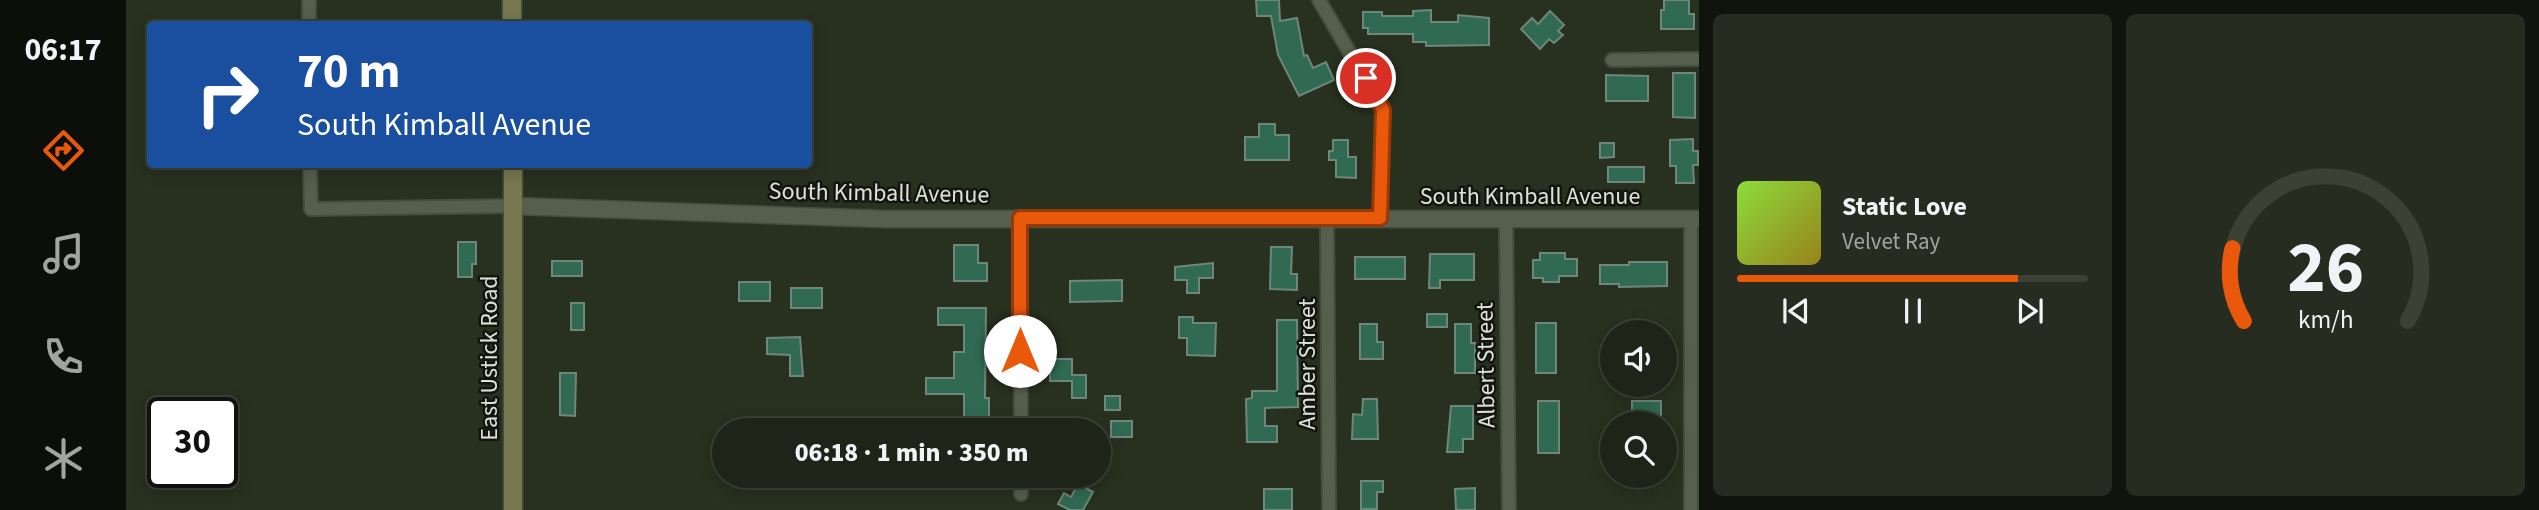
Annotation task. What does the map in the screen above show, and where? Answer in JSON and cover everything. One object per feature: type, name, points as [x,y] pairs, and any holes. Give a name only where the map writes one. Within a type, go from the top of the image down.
[{"type":"main road","points":[[512,0],[512,21]]},
{"type":"main road","name":"East Ustick Road","points":[[513,168],[513,510]]},
{"type":"street","points":[[309,0],[309,21]]},
{"type":"street","points":[[1319,0],[1383,110],[1380,218]]},
{"type":"street","points":[[1612,60],[1699,59]]},
{"type":"street","name":"South Kimball Avenue","points":[[310,168],[311,209],[514,206],[885,219],[1695,219]]},
{"type":"street","points":[[1020,218],[1021,418]]},
{"type":"street","name":"Amber Street","points":[[1327,218],[1329,510]]},
{"type":"street","name":"Albert Street","points":[[1506,219],[1508,510]]},
{"type":"street","points":[[1691,510],[1695,219]]},
{"type":"street","points":[[1021,488],[1021,494]]},
{"type":"building","points":[[1256,0],[1279,0],[1280,21],[1297,18],[1304,56],[1307,55],[1313,68],[1326,62],[1334,80],[1299,96],[1278,55],[1271,16],[1257,16]]},
{"type":"building","points":[[1664,0],[1689,0],[1689,14],[1694,14],[1694,29],[1661,29]]},
{"type":"building","points":[[1431,10],[1431,22],[1458,22],[1458,15],[1489,18],[1489,45],[1426,46],[1426,42],[1413,42],[1413,34],[1368,34],[1368,28],[1363,28],[1363,12],[1382,12],[1382,16],[1413,16],[1413,11]]},
{"type":"building","points":[[1550,11],[1564,25],[1558,31],[1563,35],[1554,43],[1549,39],[1540,49],[1521,29],[1532,18],[1538,24]]},
{"type":"building","points":[[1673,73],[1695,73],[1695,118],[1673,117]]},
{"type":"building","points":[[1606,75],[1648,76],[1648,101],[1606,101]]},
{"type":"building","points":[[1259,124],[1275,124],[1275,135],[1289,135],[1289,160],[1245,160],[1245,137],[1259,137]]},
{"type":"building","points":[[1693,139],[1693,151],[1698,151],[1698,165],[1693,165],[1694,183],[1676,183],[1676,166],[1670,166],[1670,140]]},
{"type":"building","points":[[1333,140],[1348,140],[1348,157],[1356,157],[1356,178],[1336,177],[1336,160],[1329,160],[1329,151],[1333,151]]},
{"type":"building","points":[[1600,143],[1614,143],[1614,157],[1600,158]]},
{"type":"building","points":[[1608,167],[1644,167],[1644,182],[1608,182]]},
{"type":"building","points":[[458,242],[476,242],[476,264],[472,264],[472,277],[458,277]]},
{"type":"building","points":[[954,245],[978,245],[978,263],[987,263],[987,281],[954,281]]},
{"type":"building","points":[[1271,247],[1292,247],[1291,274],[1297,274],[1297,290],[1270,289]]},
{"type":"building","points":[[1540,253],[1565,253],[1565,259],[1577,259],[1577,276],[1559,276],[1559,282],[1543,282],[1543,278],[1533,278],[1533,260],[1540,260]]},
{"type":"building","points":[[1430,254],[1474,254],[1474,280],[1440,280],[1440,288],[1429,288]]},
{"type":"building","points":[[1355,257],[1405,257],[1405,279],[1355,279]]},
{"type":"building","points":[[552,261],[582,261],[582,276],[552,276]]},
{"type":"building","points":[[1629,262],[1667,262],[1667,286],[1619,287],[1619,284],[1600,284],[1600,265],[1629,265]]},
{"type":"building","points":[[1213,263],[1213,278],[1199,278],[1199,293],[1187,293],[1187,280],[1175,280],[1175,267]]},
{"type":"building","points":[[1122,280],[1122,301],[1070,302],[1070,281]]},
{"type":"building","points":[[739,282],[770,282],[770,301],[739,301]]},
{"type":"building","points":[[791,288],[822,288],[822,308],[791,308]]},
{"type":"building","points":[[571,303],[584,303],[584,330],[571,330]]},
{"type":"building","points":[[938,308],[986,308],[985,398],[989,398],[989,418],[964,418],[964,394],[926,394],[926,378],[954,378],[954,352],[964,352],[964,325],[938,325]]},
{"type":"building","points":[[1427,314],[1447,314],[1447,327],[1427,327]]},
{"type":"building","points":[[1179,317],[1193,317],[1193,323],[1216,323],[1215,356],[1187,355],[1187,338],[1179,338]]},
{"type":"building","points":[[1277,320],[1297,320],[1298,407],[1265,408],[1265,426],[1277,426],[1277,442],[1247,442],[1246,399],[1252,398],[1252,391],[1277,391]]},
{"type":"building","points":[[1536,323],[1556,323],[1556,373],[1536,373]]},
{"type":"building","points":[[1360,324],[1377,324],[1377,342],[1383,342],[1383,359],[1360,359]]},
{"type":"building","points":[[1455,324],[1471,324],[1471,343],[1475,343],[1475,373],[1455,373]]},
{"type":"building","points":[[800,337],[803,376],[790,376],[790,355],[767,354],[767,338]]},
{"type":"building","points":[[1050,359],[1072,359],[1072,375],[1086,375],[1086,398],[1072,398],[1072,381],[1050,381]]},
{"type":"building","points":[[560,373],[576,373],[575,416],[560,415]]},
{"type":"building","points":[[1105,396],[1120,396],[1120,410],[1105,410]]},
{"type":"building","points":[[1363,399],[1377,399],[1378,439],[1352,439],[1353,414],[1362,415]]},
{"type":"building","points":[[1538,401],[1559,401],[1559,453],[1538,453]]},
{"type":"building","points":[[1632,401],[1661,401],[1661,411],[1632,411]]},
{"type":"building","points":[[1451,406],[1473,406],[1473,439],[1463,439],[1463,452],[1447,452]]},
{"type":"building","points":[[1111,421],[1132,421],[1132,437],[1111,437]]},
{"type":"building","points":[[1361,481],[1383,481],[1383,492],[1377,492],[1377,509],[1361,509]]},
{"type":"building","points":[[927,488],[970,488],[970,489]]},
{"type":"building","points":[[1076,488],[1086,488],[1093,492],[1083,510],[1070,510],[1058,504],[1064,493],[1071,497]]},
{"type":"building","points":[[1475,488],[1475,510],[1456,510],[1455,489]]},
{"type":"building","points":[[1264,489],[1292,489],[1292,510],[1264,510]]},
{"type":"route","points":[[1020,351],[1020,218],[1380,218],[1383,110],[1366,78]]}]
